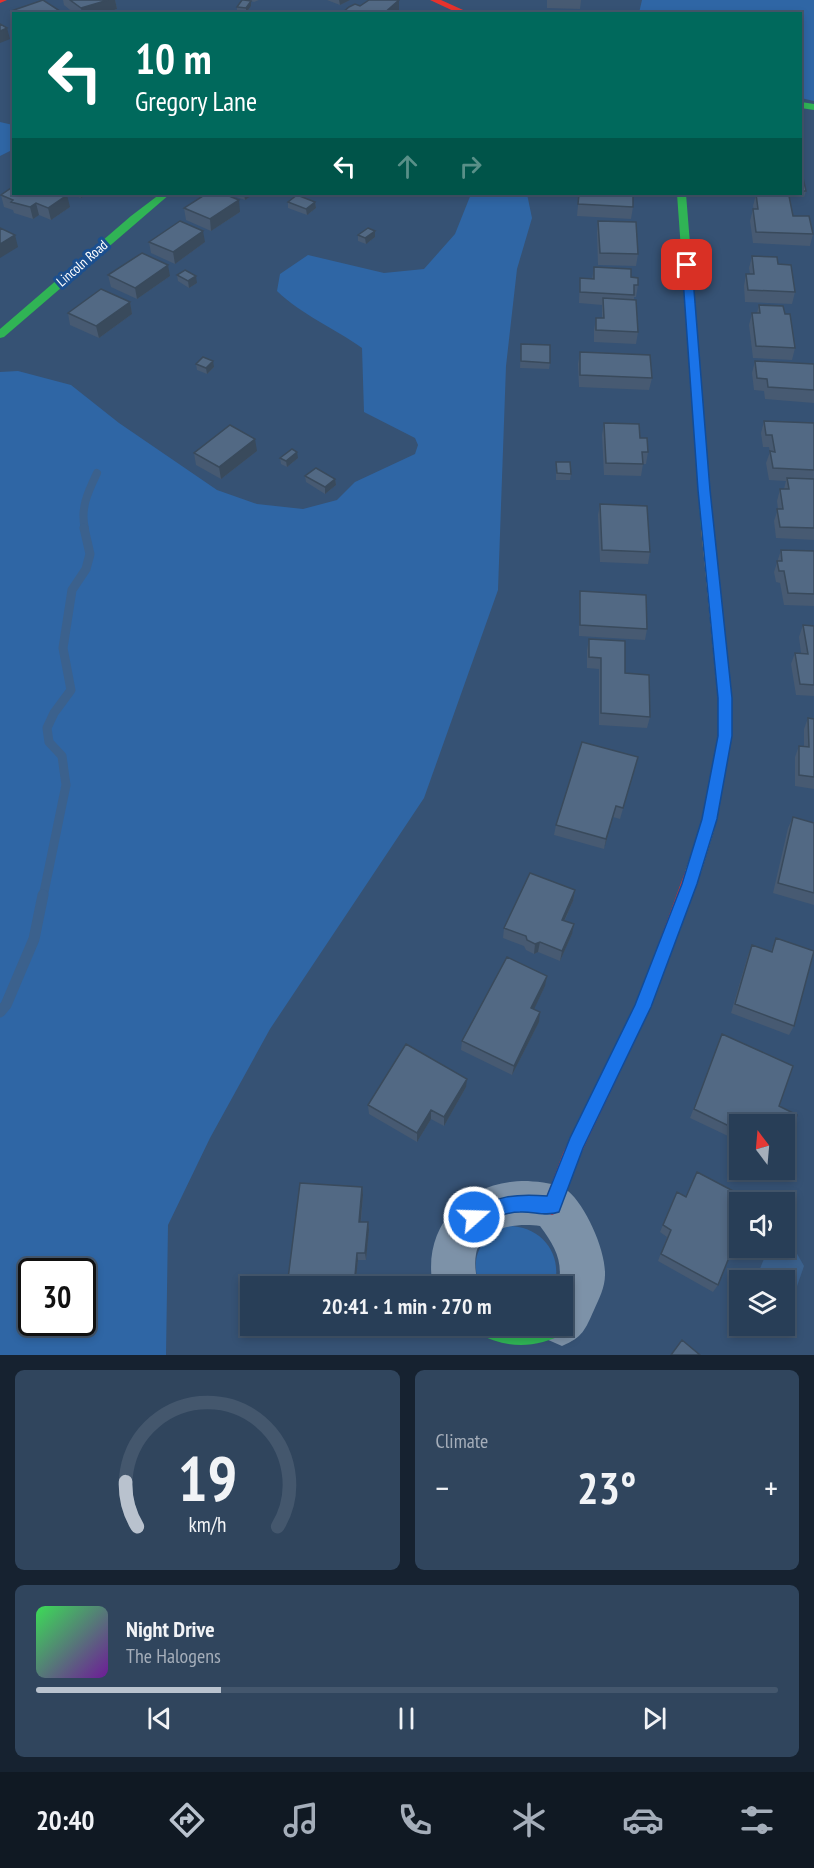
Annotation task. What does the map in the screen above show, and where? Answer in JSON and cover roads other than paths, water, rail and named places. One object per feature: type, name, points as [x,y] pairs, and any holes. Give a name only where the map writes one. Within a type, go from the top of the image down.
[{"type":"street","points":[[434,0],[459,12]]},
{"type":"street","name":"Lincoln Road","points":[[0,335],[134,218],[164,195]]},
{"type":"street","points":[[552,1206],[583,1129],[643,1007],[689,884],[707,830],[725,736],[725,698],[704,490],[681,195]]},
{"type":"street","points":[[454,1276],[452,1263],[456,1238],[474,1217],[492,1209],[519,1203],[552,1206],[568,1226],[584,1265],[584,1279],[580,1294],[573,1305]]},
{"type":"street","points":[[507,1336],[530,1338],[539,1336]]},
{"type":"waterway","points":[[85,529],[84,507],[97,473]]},
{"type":"waterway","points":[[43,897],[66,785],[62,756],[49,742],[47,728],[54,713],[71,690],[63,648],[72,590],[86,569],[90,554],[84,528]]},
{"type":"waterway","points":[[0,1012],[6,1005],[34,939],[43,895]]}]
